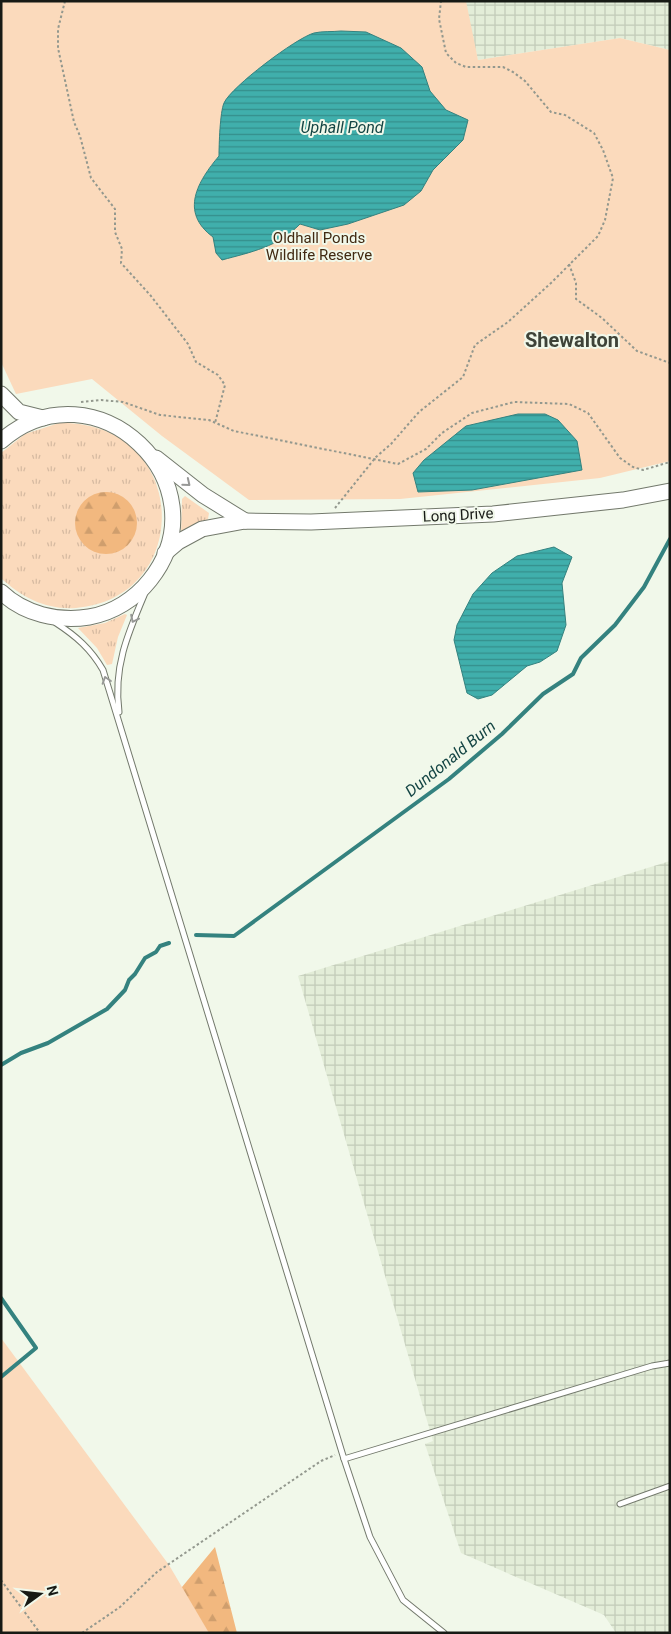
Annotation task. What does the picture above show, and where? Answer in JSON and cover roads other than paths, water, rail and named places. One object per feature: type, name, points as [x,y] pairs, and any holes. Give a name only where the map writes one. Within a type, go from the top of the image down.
[{"type":"main road","points":[[1,394],[19,412],[43,418]]},
{"type":"main road","points":[[1,441],[26,424],[43,418],[62,415],[82,415],[101,419],[120,427],[136,438],[149,452],[203,495],[244,521]]},
{"type":"main road","points":[[1,592],[17,604],[45,616],[75,619],[106,612],[133,597],[154,575],[165,553],[171,532],[172,511],[169,490],[161,470],[149,452]]},
{"type":"main road","name":"Long Drive","points":[[165,553],[178,542],[202,529],[244,521],[324,522],[493,514],[623,500],[670,491]]},
{"type":"lane","points":[[121,727],[116,692],[120,660],[128,631],[154,575]]},
{"type":"lane","points":[[45,616],[71,633],[96,657],[103,670],[344,1459],[370,1537],[404,1600],[444,1633]]},
{"type":"lane","points":[[344,1459],[652,1366],[670,1363]]},
{"type":"lane","points":[[620,1504],[670,1486]]},
{"type":"water","name":"Uphall Pond","points":[[366,32],[401,48],[422,67],[430,91],[446,110],[468,120],[463,140],[433,170],[421,191],[404,205],[348,224],[320,230],[300,224],[283,238],[264,248],[222,260],[216,253],[213,237],[203,227],[194,207],[195,196],[199,186],[219,156],[224,103],[238,86],[293,44],[314,33]]},
{"type":"water","points":[[518,414],[545,414],[558,420],[577,441],[582,470],[472,490],[418,492],[413,473],[424,460],[466,426]]},
{"type":"water","points":[[554,547],[572,557],[562,583],[566,625],[557,651],[540,662],[527,666],[492,695],[478,699],[467,693],[454,640],[457,625],[473,594],[492,573],[517,556]]},
{"type":"waterway","name":"Dundonald Burn","points":[[196,935],[234,936],[449,779],[502,734],[543,694],[573,674],[581,658],[615,625],[644,587],[670,539]]},
{"type":"waterway","name":"Dundonald Burn","points":[[1,1065],[21,1053],[48,1043],[107,1009],[125,990],[129,980],[145,958],[156,952],[160,946],[169,943]]},
{"type":"waterway","name":"Dundonald Burn","points":[[1,1298],[36,1348],[1,1377]]},
{"type":"district","name":"Shewalton","points":[[572,340]]},
{"type":"park label","name":"Oldhall Ponds Wildlife Reserve","points":[[319,246]]}]
